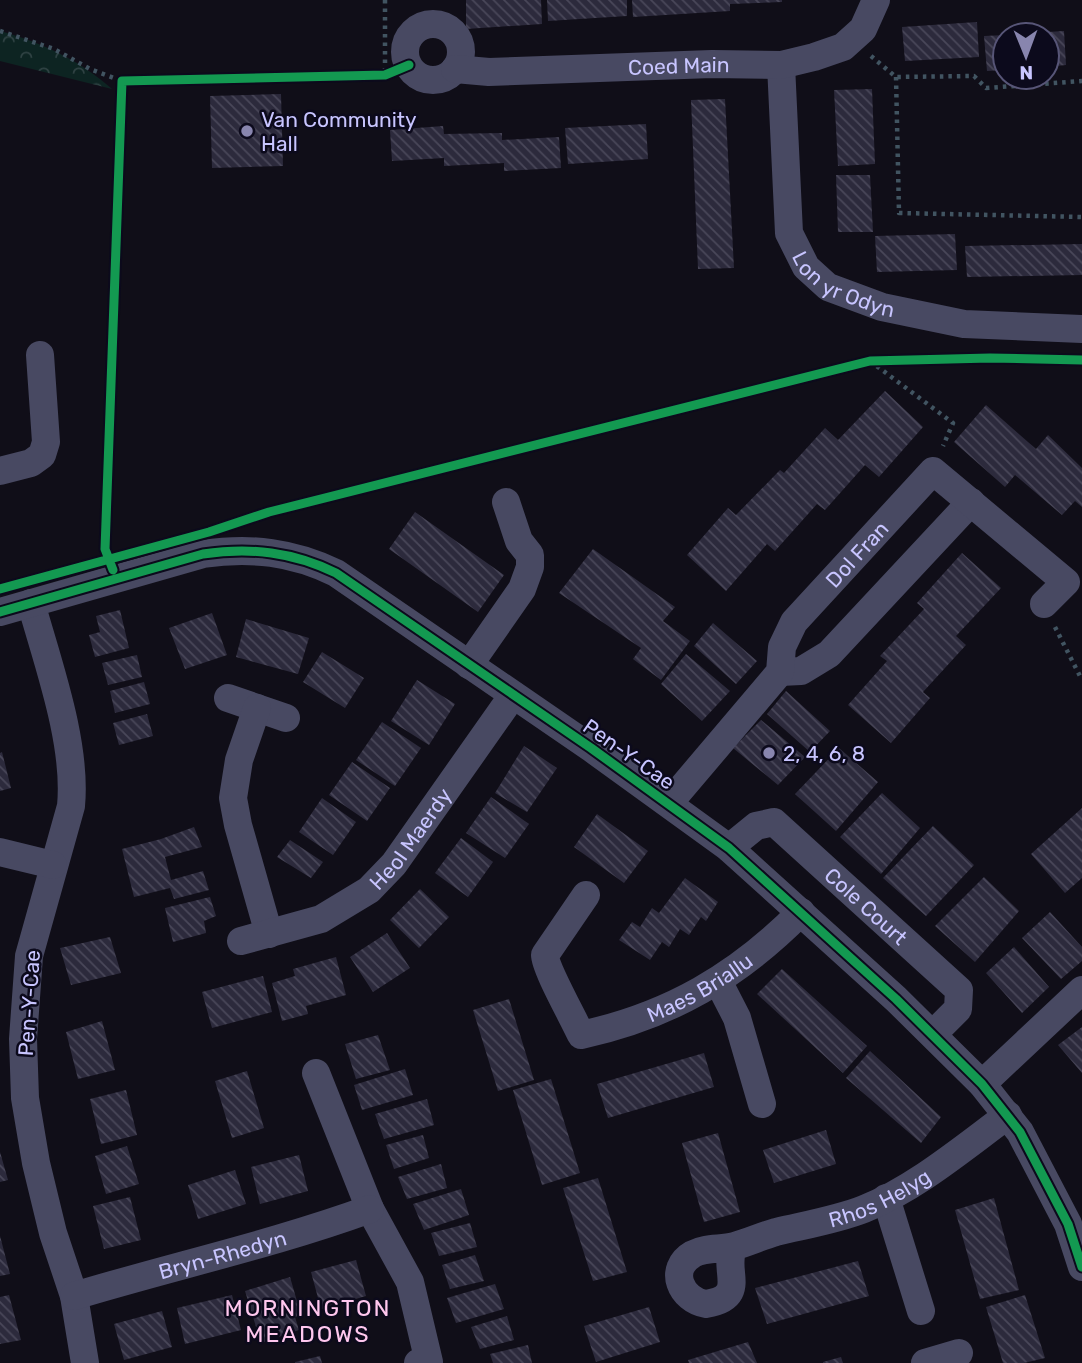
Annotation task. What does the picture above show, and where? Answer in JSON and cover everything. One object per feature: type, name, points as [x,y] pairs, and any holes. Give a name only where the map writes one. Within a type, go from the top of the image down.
[{"type":"street","name":"Coed Main","points":[[397,70],[431,80],[440,79],[455,69],[489,72],[712,64],[781,65],[843,47],[863,29],[876,0]]},
{"type":"street","points":[[397,70],[414,31],[431,24],[440,24],[456,34],[460,43],[460,62],[455,69]]},
{"type":"street","name":"Lon yr Odyn","points":[[781,65],[789,233],[806,267],[828,288],[882,307],[964,324],[1082,329]]},
{"type":"street","points":[[0,471],[37,461],[43,455],[46,442],[40,355]]},
{"type":"street","points":[[933,471],[1066,582],[1044,604]]},
{"type":"street","name":"Dol Fran","points":[[669,803],[780,672],[782,647],[794,622],[933,471]]},
{"type":"street","points":[[469,665],[522,589],[530,567],[530,555],[519,541],[506,502]]},
{"type":"street","points":[[780,672],[801,671],[829,654],[971,502]]},
{"type":"street","name":"Pen-Y-Cae","points":[[0,612],[203,554],[227,550],[275,552],[297,556],[336,573],[669,803],[729,848],[933,1034],[982,1084],[1008,1115],[1030,1148],[1068,1224],[1082,1267]]},
{"type":"street","name":"Pen-Y-Cae","points":[[31,603],[61,715],[72,768],[71,806],[29,956],[23,1039],[25,1098],[53,1233],[74,1296],[85,1363]]},
{"type":"street","name":"Heol Maerdy","points":[[241,941],[321,919],[356,899],[381,878],[513,695]]},
{"type":"street","points":[[228,698],[286,718]]},
{"type":"street","points":[[257,708],[239,760],[233,798],[238,825],[269,933]]},
{"type":"street","name":"Cole Court","points":[[729,848],[756,826],[774,822],[959,989],[958,1009],[933,1034]]},
{"type":"street","points":[[0,852],[53,865]]},
{"type":"street","name":"Maes Briallu","points":[[586,895],[545,955],[545,964],[555,979],[581,1035],[610,1029],[650,1015],[718,981],[770,943],[801,912]]},
{"type":"street","points":[[718,981],[737,1018],[762,1104]]},
{"type":"street","points":[[982,1084],[1082,990]]},
{"type":"street","points":[[316,1073],[370,1209],[410,1282],[429,1362],[418,1363]]},
{"type":"street","name":"Rhos Helyg","points":[[734,1247],[756,1238],[864,1209],[899,1192],[1008,1115]]},
{"type":"street","points":[[886,1198],[921,1311]]},
{"type":"street","name":"Bryn-Rhedyn","points":[[74,1296],[162,1269],[327,1225],[370,1209]]},
{"type":"street","points":[[925,1363],[959,1353]]},
{"type":"path","points":[[372,75],[397,70],[385,0]]},
{"type":"path","points":[[0,31],[54,49],[90,69],[121,80],[135,80]]},
{"type":"path","points":[[852,39],[896,77],[974,76],[986,88],[1082,81]]},
{"type":"path","points":[[896,77],[899,213],[1082,217]]},
{"type":"path","points":[[121,80],[121,94]]},
{"type":"path","points":[[864,363],[883,361]]},
{"type":"path","points":[[864,363],[953,423],[933,471]]},
{"type":"path","points":[[1044,604],[1082,680]]},
{"type":"green space","points":[[0,31],[60,54],[87,69],[112,89],[0,61]]},
{"type":"building","points":[[466,0],[541,0],[542,24],[466,29]]},
{"type":"building","points":[[547,0],[627,0],[627,16],[548,21]]},
{"type":"building","points":[[632,0],[782,2],[730,4],[730,11],[633,17]]},
{"type":"building","points":[[977,22],[979,57],[905,61],[902,27]]},
{"type":"building","points":[[1061,31],[1064,31],[1066,65],[1061,66]]},
{"type":"building","points":[[984,36],[991,36],[991,71],[987,71]]},
{"type":"building","points":[[872,89],[875,164],[838,166],[834,90]]},
{"type":"building","name":"Van Community Hall","points":[[281,94],[283,166],[212,168],[210,96]]},
{"type":"building","points":[[725,99],[734,268],[698,269],[691,100]]},
{"type":"building","points":[[646,124],[648,159],[568,164],[565,128]]},
{"type":"building","points":[[443,126],[444,134],[502,133],[502,140],[559,137],[561,168],[504,171],[504,163],[444,166],[444,158],[392,161],[390,130]]},
{"type":"building","points":[[836,175],[870,175],[873,232],[838,232]]},
{"type":"building","points":[[955,234],[957,270],[877,272],[875,236]]},
{"type":"building","points":[[1082,244],[1082,275],[967,277],[965,246]]},
{"type":"building","points":[[885,391],[923,427],[879,477],[865,465],[825,510],[817,504],[775,551],[767,544],[726,591],[687,555],[728,508],[736,515],[780,470],[784,473],[825,428],[838,440]]},
{"type":"building","points":[[986,405],[1036,449],[1048,435],[1082,468],[1082,507],[1075,501],[1062,515],[1015,475],[1005,487],[954,442]]},
{"type":"building","points":[[415,512],[504,575],[478,612],[389,549]]},
{"type":"building","points":[[593,549],[675,607],[663,621],[690,641],[661,680],[633,659],[641,648],[559,593]]},
{"type":"building","points":[[962,553],[1001,588],[956,636],[966,645],[923,692],[930,698],[891,743],[848,705],[887,661],[880,656],[924,609],[917,603]]},
{"type":"building","points":[[120,610],[129,648],[95,657],[89,635],[100,632],[96,616]]},
{"type":"building","points":[[212,613],[227,655],[185,669],[169,628]]},
{"type":"building","points":[[246,619],[309,638],[298,674],[236,657]]},
{"type":"building","points":[[713,623],[757,661],[736,684],[694,646]]},
{"type":"building","points":[[322,652],[364,678],[345,708],[303,682]]},
{"type":"building","points":[[686,654],[730,691],[702,721],[661,684]]},
{"type":"building","points":[[137,655],[142,677],[108,685],[102,663]]},
{"type":"building","points":[[417,680],[455,704],[429,745],[391,721]]},
{"type":"building","points":[[144,682],[150,704],[115,713],[110,691]]},
{"type":"building","points":[[786,691],[830,731],[810,752],[767,714]]},
{"type":"building","points":[[147,714],[153,736],[119,745],[113,723]]},
{"type":"building","name":"2, 4, 6, 8","points":[[761,720],[805,757],[778,785],[733,748]]},
{"type":"building","points":[[382,722],[421,748],[395,786],[356,760]]},
{"type":"building","points":[[524,746],[557,768],[527,812],[495,793]]},
{"type":"building","points":[[839,748],[878,782],[836,831],[795,794]]},
{"type":"building","points":[[2,752],[11,788],[0,791],[0,753]]},
{"type":"building","points":[[352,762],[390,788],[367,821],[329,795]]},
{"type":"building","points":[[882,793],[920,828],[881,874],[840,837]]},
{"type":"building","points":[[491,797],[529,824],[505,858],[466,833]]},
{"type":"building","points":[[322,798],[356,822],[333,855],[299,832]]},
{"type":"building","points":[[1082,808],[1082,878],[1065,893],[1031,854]]},
{"type":"building","points":[[597,814],[648,851],[624,883],[574,847]]},
{"type":"building","points":[[933,826],[974,865],[926,916],[883,878]]},
{"type":"building","points":[[194,827],[202,847],[165,857],[171,880],[203,871],[209,890],[174,899],[170,888],[134,897],[122,849]]},
{"type":"building","points":[[461,838],[493,862],[468,897],[435,873]]},
{"type":"building","points":[[290,840],[323,862],[311,878],[277,857]]},
{"type":"building","points":[[984,877],[1019,911],[975,962],[935,926]]},
{"type":"building","points":[[685,878],[718,902],[706,921],[701,917],[689,935],[680,929],[669,947],[662,942],[650,960],[619,940],[632,922],[640,927],[652,908],[659,913]]},
{"type":"building","points":[[420,889],[449,917],[419,948],[390,920]]},
{"type":"building","points":[[210,897],[216,916],[204,921],[206,933],[173,942],[165,908]]},
{"type":"building","points":[[1050,912],[1082,947],[1082,961],[1061,979],[1022,938]]},
{"type":"building","points":[[387,933],[410,968],[373,992],[350,957]]},
{"type":"building","points":[[110,937],[121,973],[71,985],[60,948]]},
{"type":"building","points":[[1014,947],[1049,987],[1022,1013],[986,973]]},
{"type":"building","points":[[336,957],[346,995],[306,1006],[308,1014],[282,1021],[272,983],[295,976],[293,969]]},
{"type":"building","points":[[782,969],[867,1046],[843,1073],[757,994]]},
{"type":"building","points":[[263,976],[272,1012],[212,1028],[202,992]]},
{"type":"building","points":[[509,999],[534,1080],[498,1091],[473,1010]]},
{"type":"building","points":[[102,1021],[115,1070],[78,1079],[66,1032]]},
{"type":"building","points":[[1082,1027],[1082,1073],[1058,1045]]},
{"type":"building","points":[[378,1035],[390,1070],[356,1079],[345,1044]]},
{"type":"building","points":[[870,1051],[941,1117],[921,1143],[846,1078]]},
{"type":"building","points":[[704,1053],[714,1087],[608,1118],[597,1084]]},
{"type":"building","points":[[405,1069],[413,1095],[362,1110],[354,1085]]},
{"type":"building","points":[[247,1071],[264,1128],[232,1138],[215,1081]]},
{"type":"building","points":[[551,1079],[580,1173],[542,1185],[513,1090]]},
{"type":"building","points":[[126,1090],[137,1135],[101,1144],[90,1099]]},
{"type":"building","points":[[427,1099],[434,1125],[384,1139],[375,1114]]},
{"type":"building","points":[[826,1130],[836,1164],[774,1183],[763,1150]]},
{"type":"building","points":[[718,1133],[740,1212],[704,1222],[682,1143]]},
{"type":"building","points":[[423,1135],[429,1158],[394,1169],[386,1145]]},
{"type":"building","points":[[127,1146],[139,1184],[106,1194],[95,1156]]},
{"type":"building","points":[[0,1152],[8,1180],[0,1182]]},
{"type":"building","points":[[299,1155],[308,1191],[260,1204],[251,1167]]},
{"type":"building","points":[[441,1164],[447,1188],[407,1199],[398,1177]]},
{"type":"building","points":[[235,1170],[246,1204],[198,1219],[188,1185]]},
{"type":"building","points":[[598,1178],[627,1272],[593,1281],[563,1188]]},
{"type":"building","points":[[461,1189],[469,1215],[424,1230],[413,1204]]},
{"type":"building","points":[[130,1197],[141,1240],[104,1249],[93,1206]]},
{"type":"building","points":[[994,1198],[1019,1290],[980,1299],[955,1210]]},
{"type":"building","points":[[470,1223],[477,1247],[439,1256],[431,1233]]},
{"type":"building","points":[[0,1236],[10,1274],[0,1276]]},
{"type":"building","points":[[475,1255],[484,1281],[450,1289],[442,1265]]},
{"type":"building","points":[[356,1260],[366,1296],[321,1309],[311,1272]]},
{"type":"building","points":[[858,1261],[869,1296],[767,1324],[755,1288]]},
{"type":"building","points":[[290,1277],[301,1315],[295,1317],[299,1330],[261,1343],[245,1291]]},
{"type":"building","points":[[495,1284],[504,1309],[456,1323],[447,1298]]},
{"type":"building","points":[[9,1295],[21,1340],[0,1344],[0,1297]]},
{"type":"building","points":[[232,1295],[241,1330],[185,1344],[177,1308]]},
{"type":"building","points":[[1025,1295],[1045,1358],[1024,1363],[1003,1363],[986,1307]]},
{"type":"building","points":[[649,1307],[660,1342],[596,1362],[584,1326]]},
{"type":"building","points":[[162,1311],[172,1347],[124,1360],[114,1324]]},
{"type":"building","points":[[507,1316],[514,1340],[480,1349],[471,1327]]},
{"type":"building","points":[[748,1342],[757,1363],[689,1363],[688,1360]]},
{"type":"building","points":[[528,1345],[532,1363],[493,1363],[490,1354]]},
{"type":"building","points":[[320,1356],[322,1363],[295,1363],[295,1362]]},
{"type":"building","points":[[841,1357],[843,1363],[823,1363],[823,1362]]},
{"type":"cycle path","points":[[113,570],[105,549],[122,81],[385,75],[409,65]]},
{"type":"cycle path","points":[[0,589],[209,532],[269,512],[870,361],[990,358],[1082,360]]},
{"type":"cycle path","points":[[0,612],[203,554],[238,551],[271,553],[304,560],[336,573],[591,748],[729,848],[896,999],[982,1084],[1020,1132],[1068,1224],[1082,1267]]},
{"type":"place","name":"Van Community Hall","points":[[247,131]]},
{"type":"place","name":"2, 4, 6, 8","points":[[769,753]]},
{"type":"district","name":"MORNINGTON MEADOWS","points":[[308,1321]]}]
